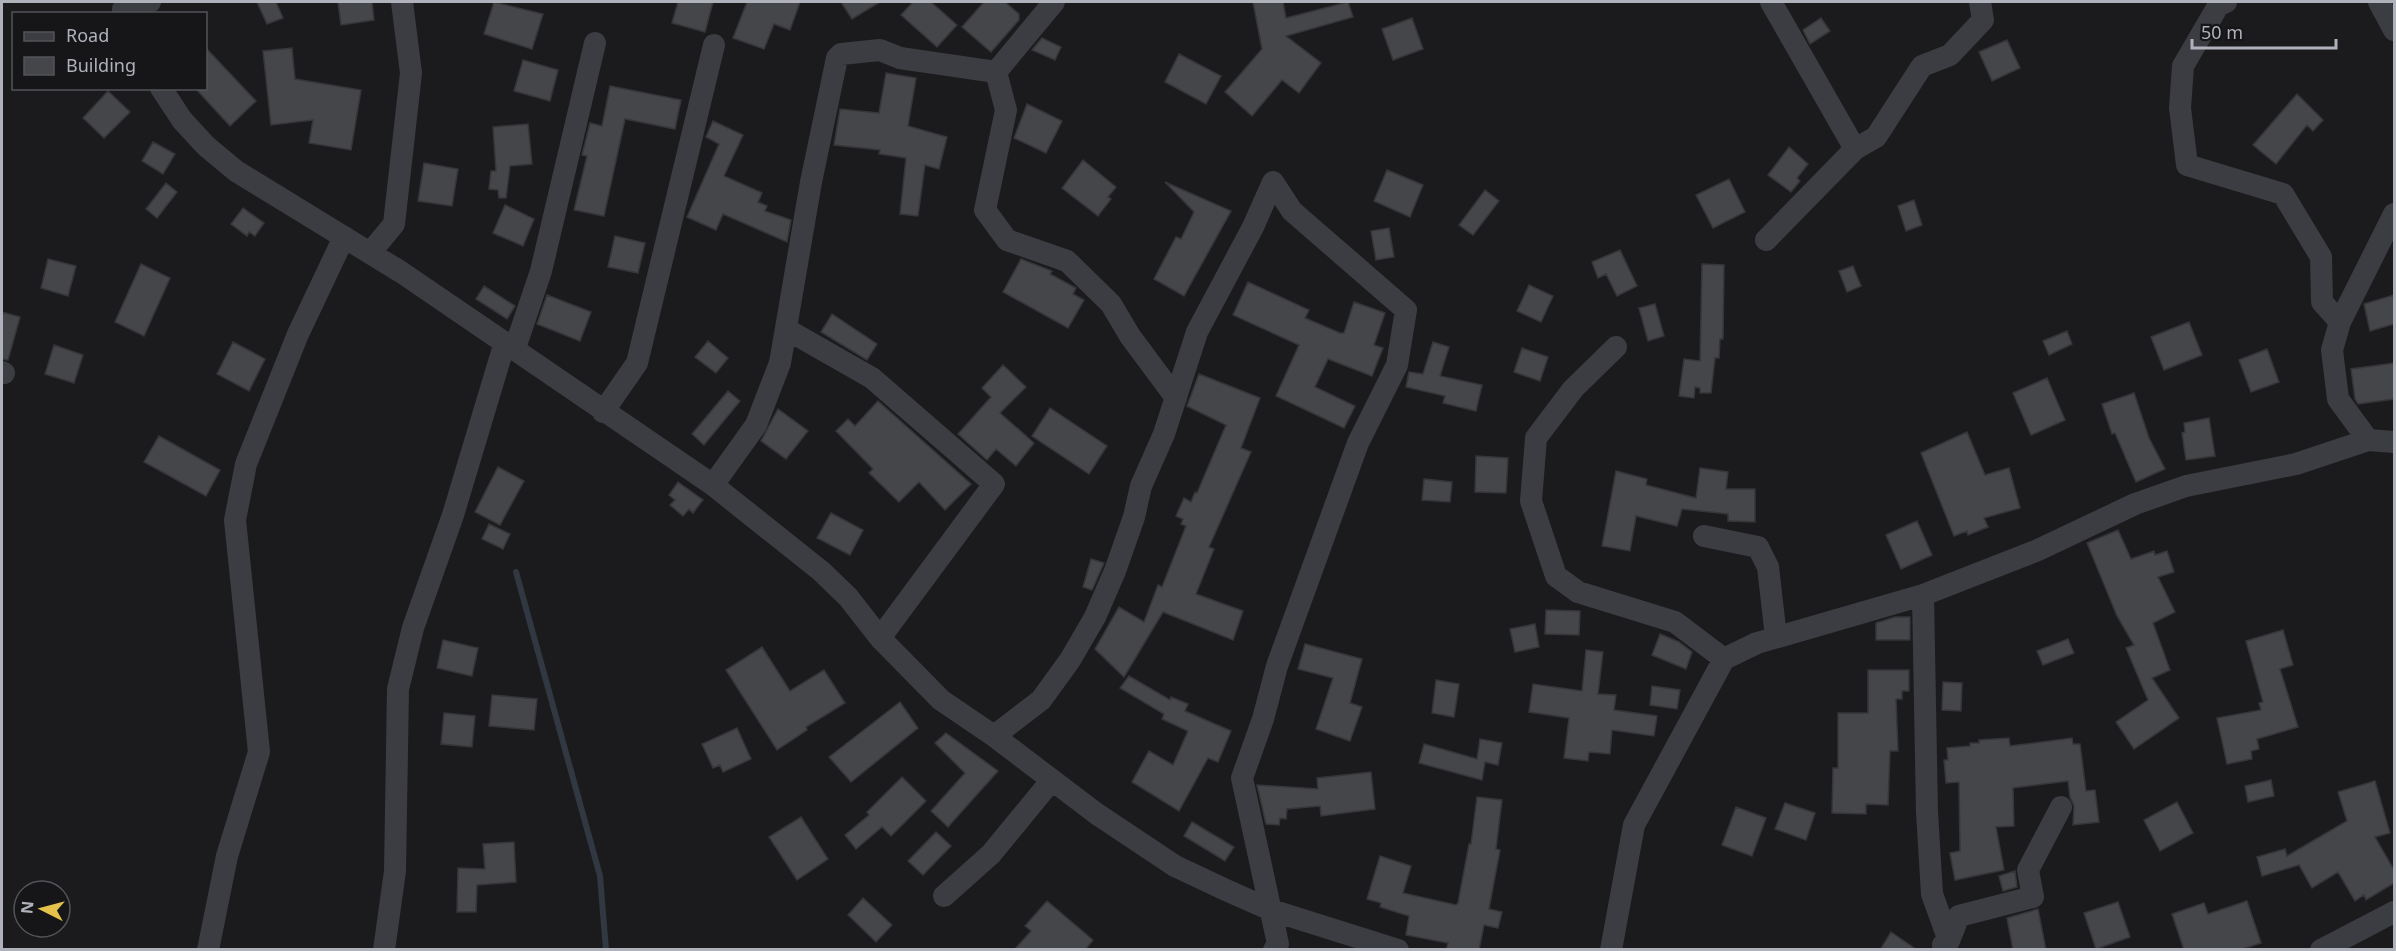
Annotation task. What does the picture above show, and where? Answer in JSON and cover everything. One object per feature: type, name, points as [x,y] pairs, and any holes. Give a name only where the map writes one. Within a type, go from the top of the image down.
[{"type":"street","points":[[122,8],[150,2]]},
{"type":"street","points":[[370,253],[394,224],[411,74],[402,2]]},
{"type":"street","points":[[996,72],[1054,2]]},
{"type":"street","points":[[1771,2],[1855,149]]},
{"type":"street","points":[[1766,240],[1855,149],[1876,137],[1922,66],[1950,55],[1983,20],[1980,2]]},
{"type":"street","points":[[2226,2],[2218,6],[2183,66],[2180,108],[2187,165],[2283,194],[2321,257],[2322,302],[2340,322]]},
{"type":"street","points":[[2379,2],[2394,30]]},
{"type":"street","points":[[384,950],[395,871],[398,689],[413,628],[510,345],[541,271],[595,43]]},
{"type":"street","points":[[603,412],[637,363],[714,45]]},
{"type":"street","points":[[713,485],[756,425],[780,363],[811,182],[837,57],[841,54],[880,50],[900,58],[996,72]]},
{"type":"street","points":[[996,72],[1006,110],[985,210],[1007,240],[1067,261],[1111,304],[1130,336],[1176,398]]},
{"type":"street","points":[[162,90],[182,120],[206,146],[236,171],[370,253],[510,345],[603,412],[713,485],[821,571],[848,597],[880,638],[941,700],[994,736],[1051,781],[1175,866],[1271,910],[1398,950]]},
{"type":"street","points":[[994,736],[1041,700],[1070,660],[1095,617],[1115,571],[1134,517],[1141,486],[1164,434],[1197,332],[1253,227],[1273,182],[1292,211],[1406,310],[1397,365],[1358,443],[1277,666],[1263,719],[1242,778],[1278,944],[1274,950]]},
{"type":"street","points":[[2368,440],[2338,399],[2332,350],[2340,322],[2394,214]]},
{"type":"street","points":[[208,950],[226,856],[260,752],[235,520],[246,464],[298,334],[344,237]]},
{"type":"street","points":[[786,329],[872,378],[994,484],[880,638]]},
{"type":"street","points":[[1616,347],[1573,389],[1536,438],[1532,501],[1556,576],[1578,592],[1675,622],[1724,659]]},
{"type":"street","points":[[1611,950],[1634,825],[1724,659],[1776,638],[1923,595],[2038,550],[2135,504],[2186,486],[2296,464],[2368,440],[2394,442]]},
{"type":"street","points":[[1704,536],[1758,547],[1768,567],[1776,638]]},
{"type":"street","points":[[1923,595],[1927,812],[1932,894],[1943,945]]},
{"type":"street","points":[[944,896],[991,854],[1051,781]]},
{"type":"street","points":[[1943,945],[1959,916],[2033,897],[2028,870],[2061,807]]},
{"type":"street","points":[[2321,950],[2394,912]]},
{"type":"building","points":[[257,2],[276,2],[283,18],[267,24]]},
{"type":"building","points":[[338,2],[372,2],[374,20],[341,25]]},
{"type":"building","points":[[494,2],[543,14],[532,49],[484,34]]},
{"type":"building","points":[[678,2],[713,2],[705,32],[672,23]]},
{"type":"building","points":[[747,2],[800,2],[790,30],[774,24],[764,49],[733,38]]},
{"type":"building","points":[[841,2],[880,2],[852,19]]},
{"type":"building","points":[[913,2],[931,2],[957,25],[937,47],[901,15]]},
{"type":"building","points":[[984,2],[1005,2],[1019,14],[1019,20],[991,52],[962,27]]},
{"type":"building","points":[[1253,2],[1283,2],[1286,18],[1348,2],[1353,17],[1286,36],[1321,63],[1299,93],[1282,80],[1252,116],[1225,92],[1262,49]]},
{"type":"building","points":[[1412,18],[1423,49],[1393,60],[1382,29]]},
{"type":"building","points":[[1821,18],[1830,31],[1810,44],[1803,30]]},
{"type":"building","points":[[1042,38],[1061,47],[1055,60],[1032,50]]},
{"type":"building","points":[[2007,40],[2020,68],[1992,81],[1979,52]]},
{"type":"building","points":[[292,48],[295,79],[361,90],[351,150],[309,143],[313,120],[271,125],[263,51]]},
{"type":"building","points":[[207,49],[256,101],[230,126],[197,90],[207,90]]},
{"type":"building","points":[[1179,54],[1221,76],[1206,104],[1165,82]]},
{"type":"building","points":[[523,60],[558,70],[550,101],[514,91]]},
{"type":"building","points":[[886,73],[916,78],[908,126],[947,137],[939,169],[925,165],[918,216],[900,214],[906,158],[879,154],[880,150],[834,145],[840,109],[879,113]]},
{"type":"building","points":[[610,86],[681,100],[675,129],[625,119],[604,216],[574,210],[587,156],[582,155],[590,123],[602,126]]},
{"type":"building","points":[[108,91],[130,112],[104,138],[83,118]]},
{"type":"building","points":[[2297,94],[2323,120],[2313,131],[2307,125],[2276,164],[2253,145]]},
{"type":"building","points":[[1027,104],[1062,121],[1046,153],[1014,138]]},
{"type":"building","points":[[713,121],[743,135],[724,176],[762,193],[758,202],[767,206],[765,211],[791,220],[787,242],[723,214],[716,230],[687,217],[719,144],[706,137]]},
{"type":"building","points":[[528,124],[532,164],[510,166],[506,198],[499,198],[498,190],[489,189],[491,171],[496,171],[493,127]]},
{"type":"building","points":[[153,142],[175,154],[163,174],[142,161]]},
{"type":"building","points":[[1789,147],[1808,164],[1797,178],[1800,181],[1791,192],[1768,175]]},
{"type":"building","points":[[1083,160],[1116,187],[1108,197],[1111,199],[1098,216],[1062,188]]},
{"type":"building","points":[[424,163],[458,169],[452,206],[418,201]]},
{"type":"building","points":[[1387,170],[1423,185],[1410,217],[1374,201]]},
{"type":"building","points":[[1729,179],[1745,212],[1713,228],[1696,195]]},
{"type":"building","points":[[1165,182],[1231,211],[1184,296],[1154,279],[1176,237],[1181,239],[1194,212]]},
{"type":"building","points":[[166,183],[177,192],[157,218],[146,209]]},
{"type":"building","points":[[1485,190],[1499,201],[1473,235],[1459,225]]},
{"type":"building","points":[[1914,200],[1922,225],[1906,231],[1898,206]]},
{"type":"building","points":[[505,205],[534,219],[523,246],[493,233]]},
{"type":"building","points":[[243,208],[264,223],[255,236],[249,232],[247,236],[231,224]]},
{"type":"building","points":[[1389,228],[1394,257],[1376,260],[1371,231]]},
{"type":"building","points":[[615,236],[645,243],[638,273],[608,267]]},
{"type":"building","points":[[1620,250],[1637,286],[1617,296],[1606,274],[1598,278],[1592,262]]},
{"type":"building","points":[[48,259],[76,266],[68,296],[41,288]]},
{"type":"building","points":[[1021,259],[1052,271],[1050,274],[1076,288],[1073,294],[1084,300],[1068,328],[1003,292]]},
{"type":"building","points":[[141,264],[170,278],[144,336],[115,322]]},
{"type":"building","points":[[1702,264],[1724,265],[1723,339],[1720,339],[1719,358],[1715,358],[1711,393],[1700,393],[1700,388],[1695,387],[1694,398],[1679,396],[1684,359],[1700,361]]},
{"type":"building","points":[[1853,266],[1861,286],[1847,292],[1839,271]]},
{"type":"building","points":[[1248,282],[1309,310],[1305,318],[1340,333],[1344,333],[1354,302],[1385,313],[1374,345],[1383,348],[1372,376],[1328,359],[1315,387],[1355,406],[1344,428],[1276,396],[1299,345],[1233,315]]},
{"type":"building","points":[[1529,285],[1553,296],[1541,322],[1517,311]]},
{"type":"building","points":[[484,286],[515,306],[507,319],[476,299]]},
{"type":"building","points":[[547,295],[591,312],[580,341],[537,324]]},
{"type":"building","points":[[2394,295],[2394,324],[2370,331],[2364,304]]},
{"type":"building","points":[[1655,304],[1664,336],[1648,341],[1639,308]]},
{"type":"building","points":[[2,312],[20,317],[8,360],[2,359]]},
{"type":"building","points":[[832,314],[877,344],[867,360],[821,332]]},
{"type":"building","points":[[2189,322],[2202,355],[2164,370],[2151,337]]},
{"type":"building","points":[[2067,331],[2072,344],[2049,355],[2043,341]]},
{"type":"building","points":[[708,341],[728,358],[716,373],[695,357]]},
{"type":"building","points":[[233,342],[265,359],[249,391],[217,374]]},
{"type":"building","points":[[1433,342],[1449,347],[1440,376],[1482,385],[1476,411],[1443,403],[1445,396],[1406,387],[1409,372],[1423,374]]},
{"type":"building","points":[[54,345],[83,355],[74,383],[45,374]]},
{"type":"building","points":[[1522,348],[1548,357],[1540,381],[1514,372]]},
{"type":"building","points":[[2267,349],[2279,382],[2251,392],[2239,360]]},
{"type":"building","points":[[2394,363],[2394,399],[2358,404],[2355,399],[2351,369]]},
{"type":"building","points":[[1003,365],[1026,387],[1000,413],[1034,443],[1016,466],[996,449],[987,460],[958,434],[991,397],[982,388]]},
{"type":"building","points":[[1199,374],[1260,398],[1241,448],[1251,452],[1209,547],[1214,549],[1196,594],[1243,611],[1233,640],[1163,612],[1124,677],[1095,649],[1119,607],[1144,622],[1158,585],[1162,587],[1186,526],[1181,524],[1183,519],[1176,516],[1184,498],[1191,502],[1195,492],[1197,493],[1226,425],[1187,406]]},
{"type":"building","points":[[2047,378],[2065,420],[2031,435],[2013,393]]},
{"type":"building","points":[[728,391],[740,401],[704,445],[692,434]]},
{"type":"building","points":[[2134,393],[2149,438],[2165,469],[2136,482],[2115,433],[2112,434],[2102,404]]},
{"type":"building","points":[[878,401],[971,484],[945,510],[919,482],[899,502],[869,473],[873,469],[836,431],[848,419],[855,426]]},
{"type":"building","points":[[1050,408],[1107,446],[1089,474],[1032,436]]},
{"type":"building","points":[[778,409],[808,431],[786,459],[761,441]]},
{"type":"building","points":[[2209,418],[2215,456],[2186,460],[2182,433],[2185,432],[2184,423]]},
{"type":"building","points":[[1967,432],[1985,475],[2009,468],[2020,508],[1984,518],[1988,527],[1968,535],[1967,531],[1954,536],[1921,453]]},
{"type":"building","points":[[159,436],[220,470],[206,496],[144,462]]},
{"type":"building","points":[[1476,456],[1508,458],[1506,493],[1475,492]]},
{"type":"building","points":[[498,467],[524,481],[500,525],[475,512]]},
{"type":"building","points":[[1700,468],[1728,472],[1726,489],[1755,489],[1755,522],[1728,521],[1728,514],[1682,509],[1677,526],[1636,516],[1630,551],[1602,546],[1616,471],[1647,479],[1646,485],[1696,498]]},
{"type":"building","points":[[1424,479],[1452,482],[1450,502],[1422,500]]},
{"type":"building","points":[[678,482],[703,500],[693,513],[689,509],[683,516],[670,505],[675,500],[669,495]]},
{"type":"building","points":[[831,513],[863,530],[850,555],[817,538]]},
{"type":"building","points":[[1917,521],[1932,555],[1901,569],[1886,535]]},
{"type":"building","points":[[489,524],[510,534],[503,549],[482,539]]},
{"type":"building","points":[[2118,530],[2131,559],[2154,551],[2155,555],[2167,551],[2174,572],[2158,577],[2175,612],[2153,623],[2170,670],[2152,678],[2179,718],[2134,749],[2116,722],[2148,700],[2126,648],[2134,645],[2117,616],[2087,543]]},
{"type":"building","points":[[1091,559],[1104,563],[1092,590],[1083,587]]},
{"type":"building","points":[[1546,610],[1580,611],[1579,635],[1545,634]]},
{"type":"building","points":[[1895,617],[1910,617],[1910,640],[1876,640],[1876,623]]},
{"type":"building","points":[[1535,624],[1539,647],[1515,652],[1510,629]]},
{"type":"building","points":[[2283,630],[2293,665],[2280,669],[2298,727],[2257,739],[2259,749],[2251,751],[2252,759],[2227,764],[2217,718],[2261,710],[2259,703],[2263,702],[2246,641]]},
{"type":"building","points":[[1660,634],[1679,642],[1692,652],[1686,669],[1652,655]]},
{"type":"building","points":[[2068,639],[2074,653],[2043,665],[2037,651]]},
{"type":"building","points":[[443,640],[478,648],[472,676],[437,668]]},
{"type":"building","points":[[1305,644],[1362,659],[1350,703],[1362,707],[1350,741],[1316,729],[1333,678],[1298,669]]},
{"type":"building","points":[[762,647],[790,691],[824,670],[845,703],[806,727],[807,730],[777,750],[726,670]]},
{"type":"building","points":[[1586,650],[1603,652],[1598,694],[1616,695],[1614,710],[1657,716],[1654,736],[1612,730],[1610,754],[1589,752],[1588,761],[1564,758],[1569,718],[1529,712],[1533,684],[1582,691]]},
{"type":"building","points":[[1868,670],[1909,670],[1909,691],[1902,691],[1902,699],[1896,699],[1898,751],[1890,751],[1888,805],[1866,804],[1866,814],[1832,813],[1833,768],[1838,768],[1838,713],[1868,713]]},
{"type":"building","points":[[1129,676],[1170,700],[1171,697],[1188,704],[1185,711],[1231,731],[1218,762],[1208,758],[1179,811],[1132,782],[1149,751],[1173,765],[1188,731],[1162,719],[1164,714],[1120,688]]},
{"type":"building","points":[[1436,680],[1459,684],[1454,717],[1432,713]]},
{"type":"building","points":[[1943,682],[1962,683],[1961,711],[1942,710]]},
{"type":"building","points":[[1652,686],[1680,690],[1677,709],[1650,705]]},
{"type":"building","points":[[492,695],[537,699],[534,730],[489,726]]},
{"type":"building","points":[[900,702],[918,728],[851,782],[829,757]]},
{"type":"building","points":[[444,713],[475,716],[472,747],[441,744]]},
{"type":"building","points":[[737,728],[751,759],[723,772],[720,765],[713,768],[702,744]]},
{"type":"building","points":[[946,733],[998,771],[948,827],[931,811],[965,773],[935,743]]},
{"type":"building","points":[[2009,738],[2010,746],[2072,738],[2073,744],[2080,744],[2086,791],[2095,790],[2099,822],[2073,825],[2074,806],[2068,781],[2013,788],[2014,826],[1996,827],[2004,870],[1955,880],[1950,853],[1960,851],[1959,782],[1946,783],[1944,760],[1948,760],[1947,748],[1970,746],[1970,743],[1979,743],[1979,740]]},
{"type":"building","points":[[1480,739],[1502,743],[1498,765],[1485,762],[1482,780],[1419,763],[1424,744],[1477,759]]},
{"type":"building","points":[[1371,772],[1375,809],[1321,816],[1320,806],[1287,809],[1286,819],[1280,818],[1279,825],[1266,824],[1257,785],[1318,789],[1317,778]]},
{"type":"building","points":[[902,777],[926,801],[891,836],[882,827],[856,849],[845,835],[869,815],[867,812]]},
{"type":"building","points":[[2271,780],[2274,796],[2248,802],[2245,786]]},
{"type":"building","points":[[2375,781],[2390,833],[2375,837],[2394,870],[2394,883],[2366,900],[2364,895],[2355,901],[2338,872],[2312,888],[2299,865],[2262,876],[2257,857],[2285,849],[2287,856],[2347,821],[2338,792]]},
{"type":"building","points":[[1477,797],[1502,800],[1496,849],[1500,850],[1489,909],[1502,912],[1498,928],[1484,925],[1479,950],[1446,950],[1448,943],[1406,935],[1409,916],[1380,907],[1381,903],[1367,899],[1380,856],[1411,866],[1403,893],[1456,905],[1469,844],[1471,844]]},
{"type":"building","points":[[2177,802],[2193,833],[2160,851],[2144,820]]},
{"type":"building","points":[[1785,803],[1815,813],[1806,840],[1775,829]]},
{"type":"building","points":[[1736,807],[1766,818],[1752,856],[1722,845]]},
{"type":"building","points":[[801,817],[828,859],[797,880],[769,837]]},
{"type":"building","points":[[1192,822],[1234,847],[1225,861],[1184,836]]},
{"type":"building","points":[[936,832],[951,846],[923,875],[908,861]]},
{"type":"building","points":[[514,842],[516,882],[477,885],[476,912],[457,912],[458,868],[485,869],[483,844]]},
{"type":"building","points":[[2015,871],[2017,887],[2003,891],[1999,876]]},
{"type":"building","points":[[863,898],[892,925],[876,942],[848,915]]},
{"type":"building","points":[[1047,901],[1093,940],[1085,950],[1014,950],[1031,931],[1025,926]]},
{"type":"building","points":[[2247,901],[2261,943],[2240,950],[2184,950],[2172,914],[2204,903],[2208,914]]},
{"type":"building","points":[[2118,902],[2130,937],[2096,949],[2084,913]]},
{"type":"building","points":[[2038,909],[2046,950],[2013,950],[2007,918]]},
{"type":"building","points":[[1891,932],[1917,950],[1880,950]]},
{"type":"waterway","points":[[516,572],[600,876],[606,950]]}]
